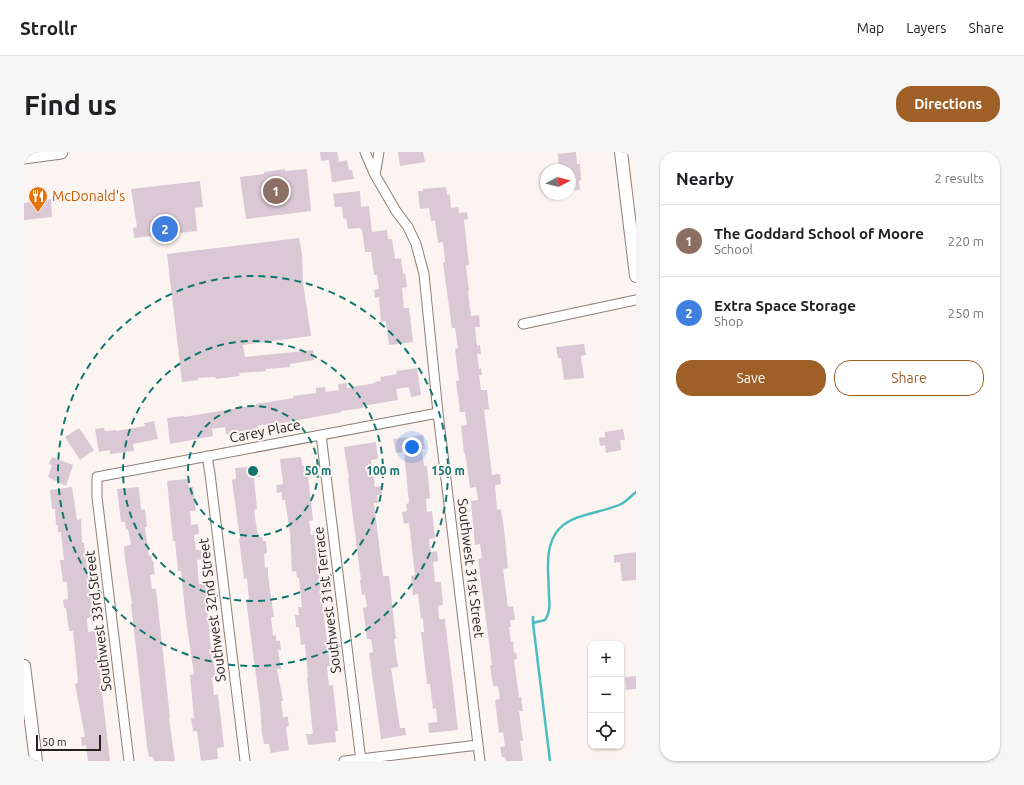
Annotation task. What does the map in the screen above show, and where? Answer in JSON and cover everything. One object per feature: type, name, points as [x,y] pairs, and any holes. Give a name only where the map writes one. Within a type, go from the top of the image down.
[{"type":"main road","points":[[24,156],[61,152]]},
{"type":"street","name":"Southwest 31st Street","points":[[365,152],[375,175],[396,211],[408,227],[416,244],[422,264],[429,312],[438,413],[480,761]]},
{"type":"street","points":[[375,175],[379,152]]},
{"type":"street","points":[[621,152],[636,276]]},
{"type":"street","points":[[523,324],[636,300]]},
{"type":"street","name":"Carey Place","points":[[97,477],[438,413]]},
{"type":"street","name":"Southwest 31st Terrace","points":[[321,435],[361,760]]},
{"type":"street","name":"Southwest 32nd Street","points":[[206,456],[211,482],[245,761]]},
{"type":"street","name":"Southwest 33rd Street","points":[[97,477],[97,497],[129,761]]},
{"type":"street","points":[[24,666],[36,761]]},
{"type":"street","points":[[344,761],[478,745]]},
{"type":"building","points":[[320,152],[337,152],[339,162],[347,160],[349,170],[352,170],[354,179],[332,182],[329,160],[321,161]]},
{"type":"building","points":[[398,152],[423,152],[425,162],[400,166]]},
{"type":"building","points":[[576,152],[577,164],[580,164],[580,190],[576,190],[576,164],[559,164],[558,154]]},
{"type":"building","points":[[285,169],[285,171],[307,169],[311,211],[246,219],[240,177],[264,174],[264,172]]},
{"type":"building","points":[[200,181],[203,207],[195,208],[197,231],[134,238],[133,228],[137,227],[131,189]]},
{"type":"building","points":[[446,187],[447,195],[450,194],[451,208],[458,207],[459,213],[467,212],[468,219],[464,220],[469,265],[466,266],[468,291],[471,316],[479,315],[480,327],[475,327],[477,346],[480,345],[481,354],[477,354],[479,369],[481,368],[482,375],[479,375],[481,390],[487,390],[489,409],[484,410],[492,475],[500,474],[501,484],[495,485],[497,510],[501,509],[504,529],[508,568],[503,569],[508,607],[513,606],[515,620],[510,620],[511,627],[509,627],[511,642],[513,641],[514,653],[516,652],[517,659],[514,660],[519,697],[521,697],[523,711],[519,711],[523,741],[520,741],[523,761],[506,761],[505,757],[502,757],[500,747],[505,746],[503,732],[499,733],[495,700],[500,699],[498,686],[493,686],[490,665],[492,665],[478,559],[482,558],[480,544],[475,545],[472,514],[471,501],[478,500],[476,487],[470,488],[464,453],[461,426],[467,425],[465,412],[460,412],[456,381],[459,381],[455,349],[458,348],[455,328],[452,328],[443,263],[445,262],[443,242],[438,243],[435,221],[431,221],[429,208],[420,209],[418,191],[423,191],[423,189]]},
{"type":"building","points":[[360,191],[361,207],[369,206],[372,232],[387,230],[388,239],[392,239],[395,259],[401,258],[403,274],[405,273],[407,287],[402,288],[404,308],[409,308],[413,342],[389,345],[386,321],[381,322],[379,297],[375,298],[374,290],[379,289],[377,275],[374,275],[371,252],[365,252],[362,230],[360,228],[348,229],[346,218],[343,219],[342,207],[335,207],[333,194]]},
{"type":"building","name":"McDonald's","points":[[51,199],[52,217],[24,220],[24,203]]},
{"type":"building","points":[[299,238],[302,254],[303,282],[311,336],[243,345],[245,357],[313,350],[314,360],[290,364],[290,367],[239,373],[240,376],[216,379],[215,377],[198,378],[198,380],[182,382],[167,254]]},
{"type":"building","points":[[584,344],[586,355],[581,356],[584,378],[564,380],[561,358],[558,358],[556,347]]},
{"type":"building","points":[[417,368],[421,395],[411,397],[409,387],[396,389],[398,400],[363,406],[363,408],[341,411],[342,412],[271,425],[257,426],[258,428],[226,434],[225,427],[212,429],[213,436],[170,444],[167,418],[184,417],[293,398],[293,396],[316,393],[316,388],[325,387],[326,392],[339,390],[338,384],[347,383],[347,388],[375,383],[374,382],[381,381],[380,377],[397,374],[396,371]]},
{"type":"building","points":[[154,421],[158,439],[133,444],[134,451],[110,454],[110,450],[99,452],[95,429],[104,428],[105,431],[116,431],[145,426],[144,423]]},
{"type":"building","points":[[79,428],[94,450],[80,460],[65,437]]},
{"type":"building","points":[[623,429],[625,440],[620,440],[621,450],[606,453],[605,445],[600,446],[599,438],[605,437],[605,432]]},
{"type":"building","points":[[423,435],[425,449],[422,449],[424,466],[427,466],[430,498],[426,499],[427,512],[432,511],[435,538],[429,539],[431,552],[437,551],[438,561],[433,562],[435,582],[441,582],[443,605],[438,606],[439,619],[445,619],[458,730],[429,733],[428,723],[437,722],[436,708],[433,709],[430,684],[427,684],[421,632],[424,632],[423,618],[421,619],[418,594],[413,595],[411,576],[415,575],[409,523],[404,524],[402,512],[407,511],[406,504],[409,503],[404,452],[396,453],[393,439]]},
{"type":"building","points":[[376,442],[378,459],[371,460],[375,487],[382,486],[382,494],[377,495],[378,503],[374,503],[383,576],[389,576],[396,639],[394,639],[398,667],[391,668],[400,728],[405,728],[406,735],[381,739],[369,653],[373,652],[371,639],[367,639],[363,608],[367,607],[365,594],[362,595],[349,478],[344,447]]},
{"type":"building","points":[[52,457],[73,465],[66,486],[48,477],[52,465],[49,464]]},
{"type":"building","points":[[301,457],[302,466],[307,466],[313,520],[309,521],[311,535],[314,535],[330,666],[327,666],[329,686],[333,685],[338,731],[335,731],[336,742],[308,745],[306,734],[313,734],[305,644],[301,645],[299,627],[296,627],[295,615],[299,615],[298,607],[302,607],[299,578],[297,578],[296,571],[292,572],[290,533],[285,500],[282,500],[282,492],[277,493],[276,485],[283,484],[280,459]]},
{"type":"building","points":[[258,466],[260,477],[254,477],[257,509],[254,510],[258,537],[262,537],[263,541],[266,541],[267,553],[264,554],[265,568],[268,567],[274,617],[271,617],[273,636],[276,635],[276,641],[280,641],[281,650],[278,650],[281,669],[277,669],[283,701],[281,701],[283,717],[288,717],[289,726],[286,727],[289,750],[271,753],[269,744],[264,744],[262,734],[260,706],[246,600],[249,599],[247,578],[244,579],[232,480],[236,479],[235,468]]},
{"type":"building","points":[[188,479],[189,487],[193,487],[196,511],[190,511],[191,525],[198,524],[199,534],[194,535],[196,550],[201,550],[202,559],[197,560],[199,584],[205,583],[210,640],[216,678],[212,678],[214,695],[218,694],[224,747],[217,748],[218,759],[201,761],[197,731],[193,731],[191,718],[194,718],[190,675],[194,674],[181,571],[178,571],[175,541],[173,541],[167,481]]},
{"type":"building","points":[[72,487],[77,520],[81,519],[82,543],[84,543],[93,617],[87,618],[88,632],[95,631],[110,761],[88,761],[86,745],[82,746],[81,737],[85,737],[75,684],[78,683],[73,631],[69,631],[66,608],[64,608],[63,600],[68,599],[67,582],[63,582],[60,560],[64,560],[61,532],[58,532],[58,525],[56,525],[55,509],[52,509],[50,490]]},
{"type":"building","points":[[139,487],[141,510],[145,509],[147,527],[145,527],[149,556],[151,555],[155,574],[150,575],[152,589],[156,589],[169,718],[175,761],[154,761],[153,757],[149,757],[147,746],[132,604],[125,559],[124,546],[131,545],[125,522],[121,522],[117,489]]},
{"type":"building","points":[[636,552],[636,580],[622,581],[620,562],[614,563],[614,555]]},
{"type":"building","points":[[636,676],[636,689],[626,690],[625,677]]},
{"type":"waterway","points":[[533,617],[533,623],[545,620],[549,612],[549,552],[554,536],[559,529],[580,516],[621,504],[636,492]]},
{"type":"waterway","points":[[533,623],[550,761]]},
{"type":"place","name":"The Goddard School of Moore","points":[[276,191]]},
{"type":"place","name":"McDonald's","points":[[38,213]]},
{"type":"place","name":"Extra Space Storage","points":[[165,229]]}]
